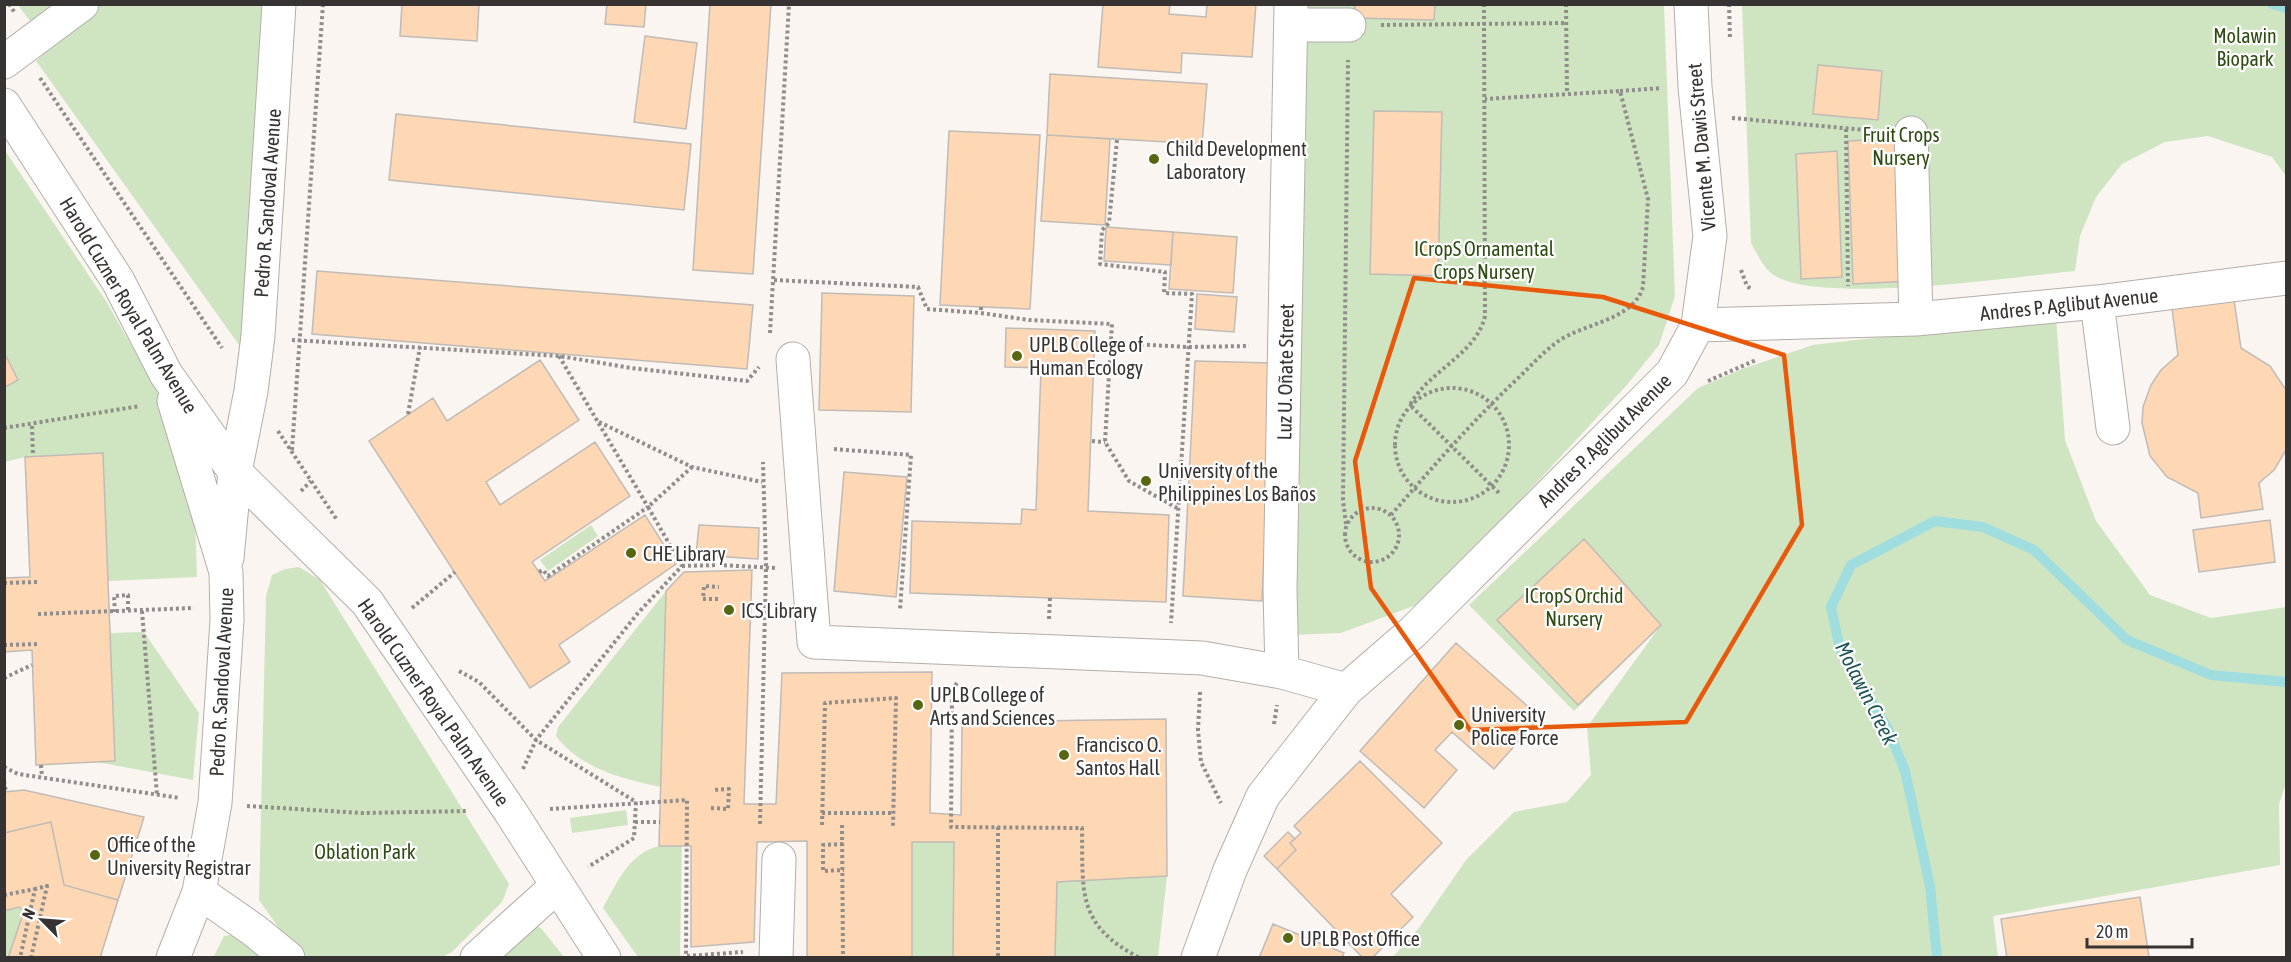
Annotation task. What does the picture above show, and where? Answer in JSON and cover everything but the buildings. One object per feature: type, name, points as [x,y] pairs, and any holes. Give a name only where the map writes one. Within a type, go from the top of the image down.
[{"type":"street","points":[[4,62],[82,4]]},
{"type":"street","name":"Pedro R. Sandoval Avenue","points":[[173,957],[199,892],[215,803],[227,620],[226,572],[235,472],[251,391],[258,336],[279,4]]},
{"type":"street","name":"Vicente M. Dawis Street","points":[[1691,4],[1695,87],[1710,236],[1698,325]]},
{"type":"street","points":[[1291,15],[1349,25]]},
{"type":"street","name":"Luz U. Oñate Street","points":[[1282,672],[1280,590],[1291,15]]},
{"type":"street","name":"Harold Cuzner Royal Palm Avenue","points":[[4,105],[118,281],[166,374],[235,472],[368,602],[510,811],[556,887],[604,957]]},
{"type":"street","points":[[1911,133],[1916,318]]},
{"type":"street","name":"Andres P. Aglibut Avenue","points":[[1198,957],[1230,870],[1263,796],[1346,690],[1413,632],[1671,372],[1698,325],[1916,318],[2097,302],[2286,278]]},
{"type":"street","points":[[2097,302],[2113,428]]},
{"type":"street","points":[[794,359],[814,642],[985,651],[1202,658],[1282,672],[1346,690]]},
{"type":"street","name":"Pedro R. Sandoval Avenue","points":[[166,374],[226,572]]},
{"type":"street","points":[[776,954],[779,859]]},
{"type":"street","points":[[477,957],[556,887]]},
{"type":"street","points":[[199,892],[288,957]]},
{"type":"path","points":[[292,451],[323,4]]},
{"type":"path","points":[[770,335],[789,4]]},
{"type":"path","points":[[1410,405],[1428,392],[1451,387],[1473,391],[1492,403],[1505,422],[1510,444],[1506,467],[1492,487],[1475,498],[1453,503],[1432,500],[1414,489],[1400,470],[1394,448],[1397,425],[1419,389],[1469,347],[1483,327],[1485,300],[1484,4]]},
{"type":"path","points":[[1566,4],[1567,94]]},
{"type":"path","points":[[1346,524],[1361,509],[1382,508],[1391,515],[1399,531],[1399,540],[1395,549],[1381,561],[1364,561],[1349,550],[1344,532],[1346,524],[1343,500],[1349,25],[1566,23]]},
{"type":"path","points":[[1485,99],[1667,87]]},
{"type":"path","points":[[1391,515],[1492,403],[1559,341],[1630,307],[1640,298],[1646,251],[1648,200],[1620,91]]},
{"type":"path","points":[[1732,118],[1911,133]]},
{"type":"path","points":[[1846,129],[1848,289]]},
{"type":"path","points":[[1117,140],[1109,223],[1102,230],[1100,264],[1165,272],[1164,293],[1192,294],[1194,314],[1188,347],[1169,657]]},
{"type":"path","points":[[774,280],[918,287],[927,309],[981,313],[1029,320],[1112,324],[1105,442],[1130,482],[1177,508]]},
{"type":"path","points":[[981,307],[981,313]]},
{"type":"path","points":[[258,336],[299,341],[559,356],[631,368],[747,381],[761,365]]},
{"type":"path","points":[[1111,343],[1286,348]]},
{"type":"path","points":[[408,414],[420,347]]},
{"type":"path","points":[[559,356],[682,566]]},
{"type":"path","points":[[1697,385],[1763,357]]},
{"type":"path","points":[[4,428],[32,426],[147,405]]},
{"type":"path","points":[[1410,405],[1507,500]]},
{"type":"path","points":[[597,421],[692,467],[804,491]]},
{"type":"path","points":[[32,426],[33,456]]},
{"type":"path","points":[[1092,441],[1105,442]]},
{"type":"path","points":[[801,447],[911,455],[898,647]]},
{"type":"path","points":[[539,572],[543,570],[548,576],[648,507],[692,467]]},
{"type":"path","points":[[1179,477],[1188,478]]},
{"type":"path","points":[[510,811],[514,788],[536,740],[638,613],[682,566],[719,564],[809,571]]},
{"type":"path","points":[[760,824],[766,568]]},
{"type":"path","points":[[386,630],[455,572]]},
{"type":"path","points":[[4,583],[37,582]]},
{"type":"path","points":[[718,599],[703,599],[704,586],[719,587]]},
{"type":"path","points":[[115,612],[114,596],[128,595],[128,611]]},
{"type":"path","points":[[38,614],[199,608]]},
{"type":"path","points":[[142,610],[157,795]]},
{"type":"path","points":[[4,645],[39,644]]},
{"type":"path","points":[[985,651],[952,690],[951,827],[1082,828],[1083,880],[1088,909],[1097,928],[1140,957]]},
{"type":"path","points":[[1202,658],[1198,730],[1201,762],[1222,807]]},
{"type":"path","points":[[4,678],[32,666]]},
{"type":"path","points":[[453,668],[479,682],[536,740],[636,802]]},
{"type":"path","points":[[822,825],[825,703],[896,699],[893,826]]},
{"type":"path","points":[[41,765],[42,777]]},
{"type":"path","points":[[4,767],[18,774],[215,803],[362,813],[510,811],[687,800],[686,957],[776,954]]},
{"type":"path","points":[[4,781],[6,792]]},
{"type":"path","points":[[711,808],[728,809],[729,789],[712,790]]},
{"type":"path","points":[[556,887],[634,838],[636,802]]},
{"type":"path","points":[[822,813],[894,813]]},
{"type":"path","points":[[635,822],[660,822]]},
{"type":"path","points":[[842,825],[843,957]]},
{"type":"path","points":[[998,827],[998,957]]},
{"type":"path","points":[[843,844],[823,845],[823,871],[844,870]]},
{"type":"path","points":[[4,895],[47,886],[31,957]]},
{"type":"path","points":[[20,957],[35,889]]},
{"type":"highlighted area","points":[[1414,278],[1603,297],[1784,355],[1802,525],[1686,722],[1470,730],[1371,588],[1355,461]]},
{"type":"green space","points":[[18,5],[272,5],[252,363],[36,61],[50,48]]},
{"type":"green space","name":"ICropS Ornamental Crops Nursery","points":[[1296,5],[1664,5],[1675,296],[1659,345],[1626,386],[1515,506],[1416,605],[1341,633],[1291,635]]},
{"type":"green space","name":"Fruit Crops Nursery","points":[[1742,5],[2286,5],[2286,176],[2272,157],[2208,136],[2165,142],[2122,164],[2096,197],[2080,236],[2075,271],[1964,283],[1870,289],[1827,288],[1793,283],[1771,273],[1751,243]]},
{"type":"green space","points":[[4,149],[106,301],[154,385],[170,419],[195,516],[197,577],[108,581],[103,453],[25,457],[5,462],[5,389],[18,379],[5,353]]},
{"type":"green space","name":"ICropS Orchid Nursery","points":[[2056,317],[2065,440],[2096,521],[2150,595],[2211,618],[2286,607],[2286,783],[2279,804],[2280,865],[1993,916],[1998,957],[1392,958],[1419,928],[1466,860],[1514,812],[1567,802],[1591,775],[1587,727],[1658,629],[1574,711],[1469,605],[1698,388],[1742,369],[1813,345]]},
{"type":"green space","points":[[591,525],[598,536],[548,571],[540,560]]},
{"type":"green space","name":"Oblation Park","points":[[299,567],[320,580],[509,884],[502,902],[452,952],[442,957],[309,957],[293,948],[259,900],[266,596],[272,575],[285,569]]},
{"type":"green space","points":[[666,591],[661,787],[618,776],[590,765],[566,747],[556,736],[558,727]]},
{"type":"green space","points":[[144,632],[199,713],[193,780],[97,762],[114,761],[110,633]]},
{"type":"green space","points":[[626,810],[628,825],[572,833],[570,818]]},
{"type":"green space","points":[[912,842],[954,842],[953,957],[912,958]]},
{"type":"green space","points":[[682,845],[680,957],[638,957],[603,908],[625,871],[639,855],[659,846]]},
{"type":"green space","points":[[1167,876],[1158,957],[1055,958],[1057,882]]},
{"type":"green space","points":[[19,907],[24,911],[8,957],[5,958],[5,911]]},
{"type":"green space","points":[[527,924],[541,928],[564,957],[492,958]]},
{"type":"green space","points":[[240,934],[270,958],[213,958],[224,936]]},
{"type":"waterway","name":"Molawin Creek","points":[[2272,4],[2286,8]]},
{"type":"waterway","name":"Molawin Creek","points":[[1937,958],[1930,886],[1905,771],[1888,729],[1840,649],[1831,607],[1851,565],[1935,521],[1983,527],[2034,550],[2127,640],[2211,675],[2286,682]]},
{"type":"place","name":"Child Development Laboratory","points":[[1154,159]]},
{"type":"place","name":"UPLB College of Human Ecology","points":[[1017,356]]},
{"type":"place","name":"University of the Philippines Los Baños","points":[[1146,481]]},
{"type":"place","name":"CHE Library","points":[[631,553]]},
{"type":"place","name":"ICS Library","points":[[729,610]]},
{"type":"place","name":"UPLB College of Arts and Sciences","points":[[918,705]]},
{"type":"place","name":"University Police Force","points":[[1459,725]]},
{"type":"place","name":"Francisco O. Santos Hall","points":[[1064,755]]},
{"type":"place","name":"Office of the University Registrar","points":[[95,855]]},
{"type":"place","name":"UPLB Post Office","points":[[1288,938]]},
{"type":"park label","name":"Molawin Biopark","points":[[2245,46]]}]
